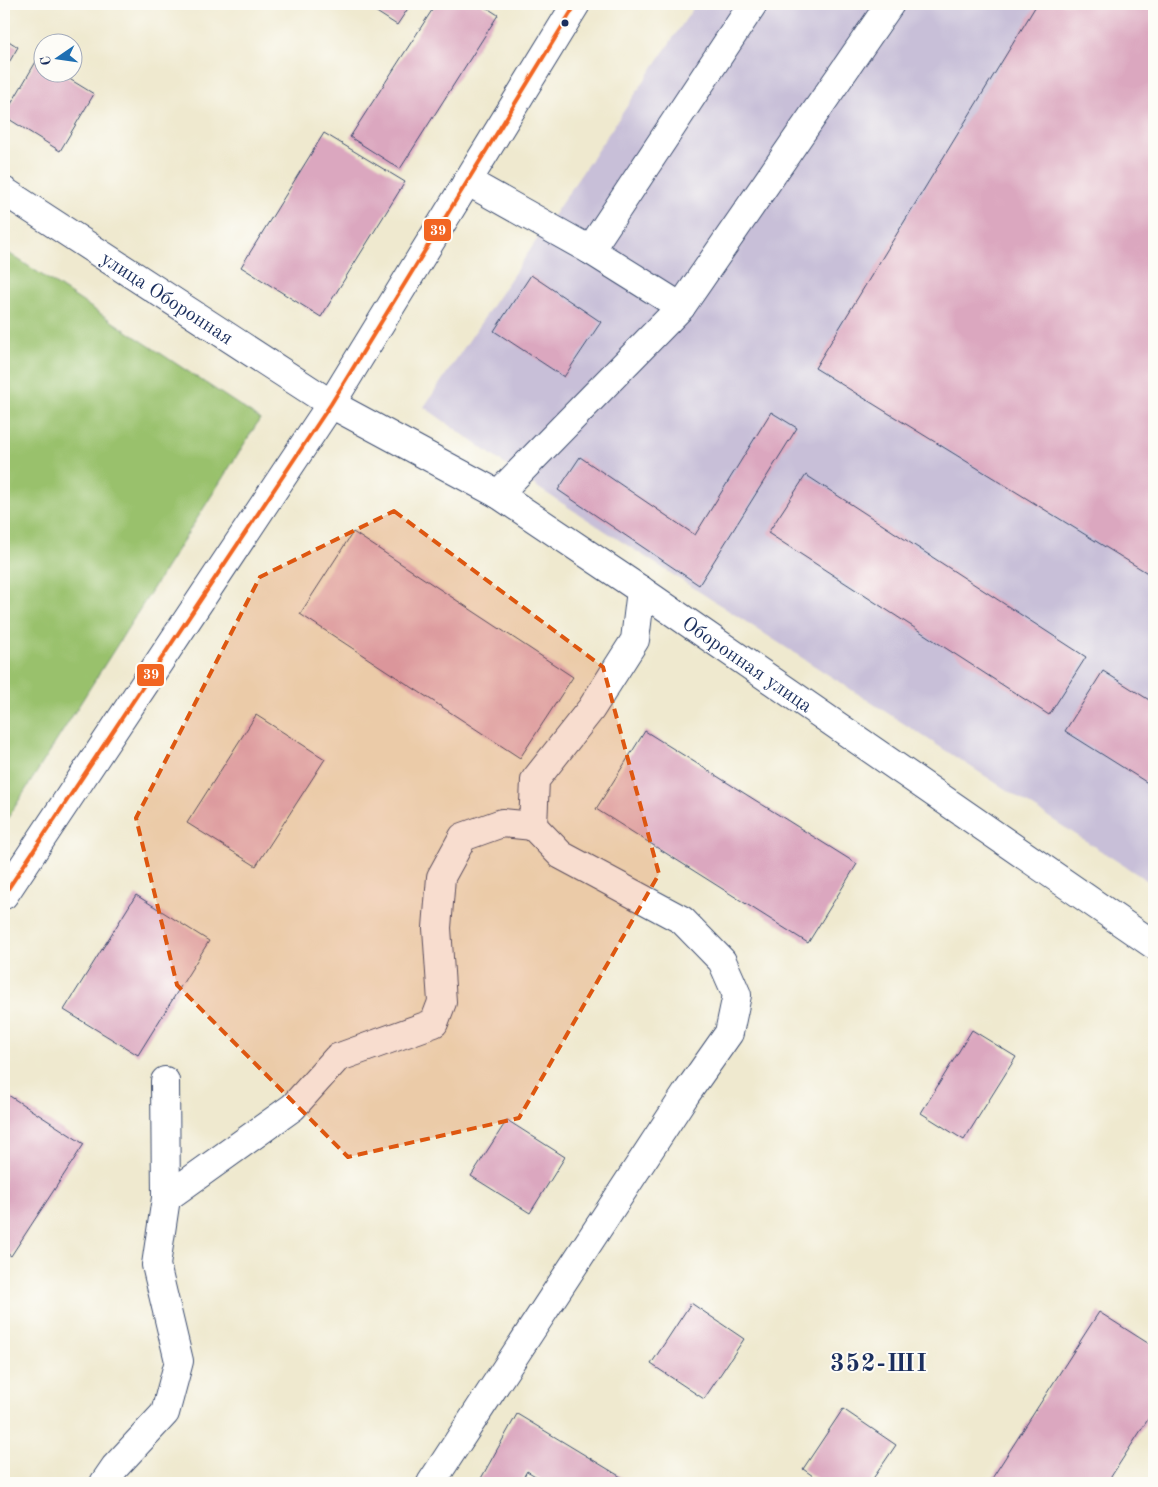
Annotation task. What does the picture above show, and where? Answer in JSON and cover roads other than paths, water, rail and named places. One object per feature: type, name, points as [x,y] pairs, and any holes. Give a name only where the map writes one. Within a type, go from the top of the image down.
[{"type":"street","points":[[4,895],[331,404],[576,4]]},
{"type":"street","points":[[590,250],[753,4]]},
{"type":"street","points":[[498,494],[681,307],[890,4]]},
{"type":"street","points":[[467,181],[590,250],[681,307]]},
{"type":"street","name":"улица Оборонная","points":[[4,191],[331,404]]},
{"type":"street","name":"Оборонная улица","points":[[331,404],[498,494],[641,590],[1154,945]]},
{"type":"street","points":[[533,826],[535,780],[591,710],[635,640],[641,590]]},
{"type":"street","points":[[166,1198],[293,1107],[337,1058],[434,1023],[442,1002],[436,928],[441,877],[464,837],[502,823],[533,826],[561,855],[682,920],[722,961],[738,995],[729,1034],[686,1094],[431,1483]]},
{"type":"street","points":[[104,1483],[115,1467],[165,1413],[179,1361],[156,1265],[166,1198],[165,1081]]},
{"type":"district","name":"352-ШІ","points":[[879,1362]]}]
